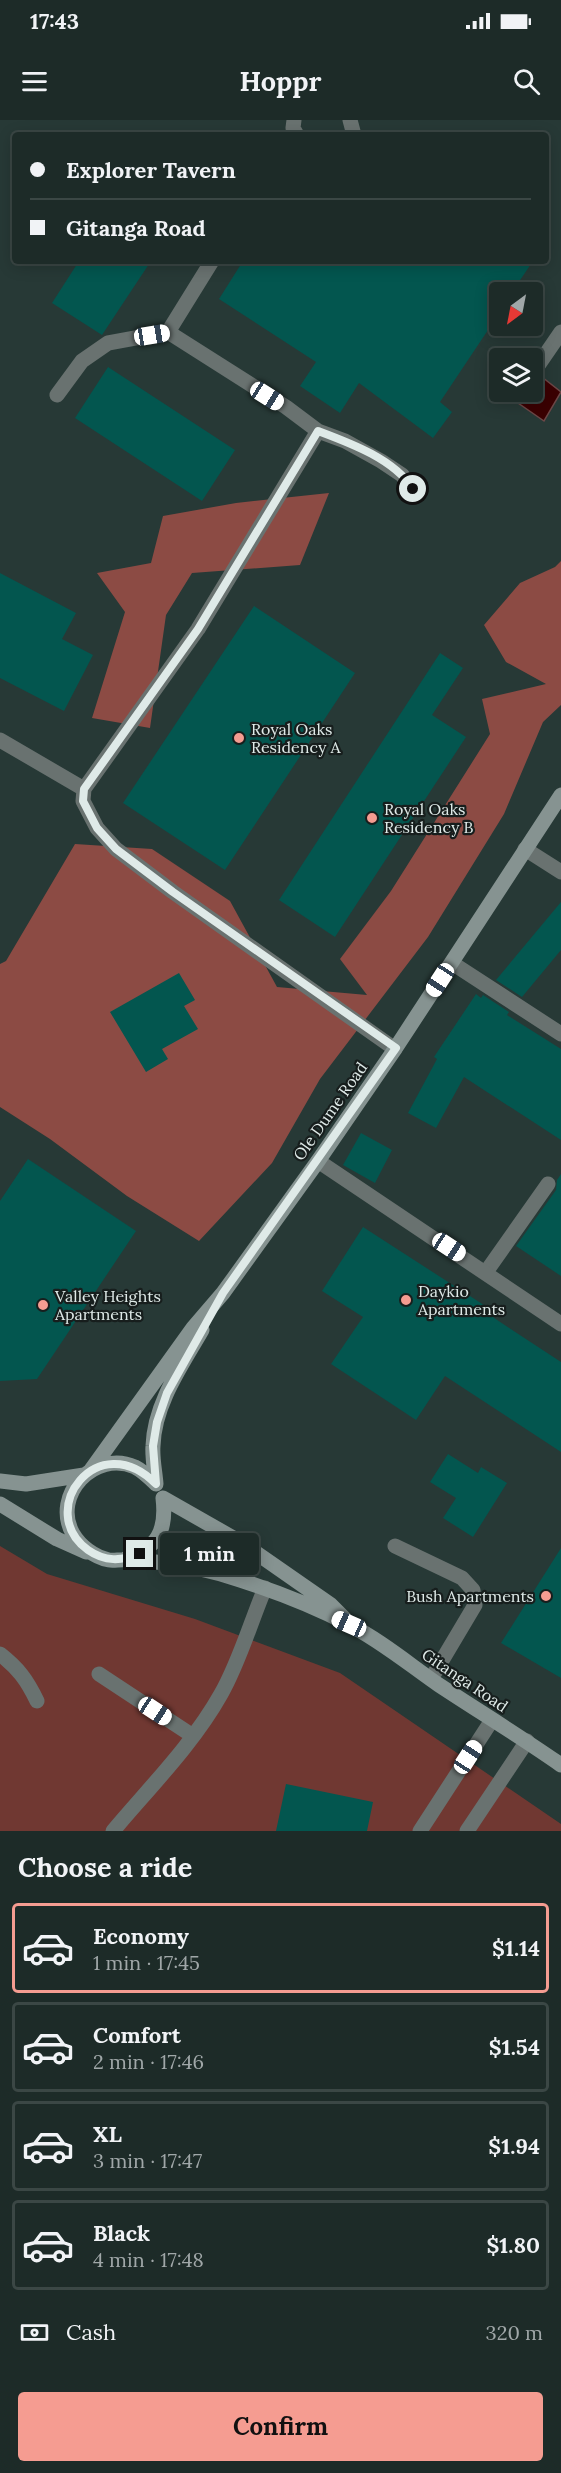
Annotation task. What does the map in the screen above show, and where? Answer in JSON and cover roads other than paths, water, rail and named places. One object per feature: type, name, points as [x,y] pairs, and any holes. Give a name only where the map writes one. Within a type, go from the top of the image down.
[{"type":"main road","name":"Ole Dume Road","points":[[223,1293],[396,1048],[561,795]]},
{"type":"main road","points":[[95,1555],[72,1533],[68,1517],[69,1502],[74,1487],[88,1472],[194,1328],[223,1293]]},
{"type":"main road","points":[[0,1481],[26,1484],[88,1472],[105,1464],[119,1463],[133,1466],[146,1473],[156,1484],[153,1446],[157,1422],[167,1393],[223,1293]]},
{"type":"main road","name":"Gitanga Road","points":[[125,1559],[140,1554],[153,1544],[162,1530],[165,1515],[163,1498],[242,1543],[332,1605],[349,1624]]},
{"type":"main road","name":"Gitanga Road","points":[[0,1504],[75,1549],[110,1560],[125,1559],[218,1573],[265,1588],[349,1624],[561,1765]]},
{"type":"street","points":[[168,332],[210,264]]},
{"type":"street","points":[[57,395],[82,361],[108,343],[168,332],[286,407],[318,431],[345,441],[381,461],[402,475],[413,489]]},
{"type":"street","points":[[543,358],[561,332]]},
{"type":"street","points":[[318,431],[198,629],[84,789],[83,801],[97,828],[116,849],[173,892],[396,1048]]},
{"type":"street","points":[[0,740],[84,789]]},
{"type":"street","points":[[525,849],[561,872]]},
{"type":"street","points":[[452,963],[561,1034]]},
{"type":"street","points":[[318,1161],[561,1324]]},
{"type":"street","points":[[486,1272],[548,1184]]},
{"type":"street","points":[[395,1546],[462,1578],[473,1590],[475,1605],[431,1679]]},
{"type":"street","points":[[113,1831],[193,1736],[222,1692],[265,1588]]},
{"type":"street","points":[[0,1654],[22,1673],[37,1701]]},
{"type":"street","points":[[99,1674],[193,1736]]},
{"type":"street","points":[[420,1831],[492,1720]]},
{"type":"street","points":[[467,1831],[527,1741]]},
{"type":"place","name":"Royal Oaks Residency A","points":[[239,738]]},
{"type":"place","name":"Royal Oaks Residency B","points":[[372,818]]},
{"type":"place","name":"Daykio Apartments","points":[[406,1300]]},
{"type":"place","name":"Valley Heights Apartments","points":[[43,1305]]},
{"type":"place","name":"Bush Apartments","points":[[546,1596]]}]
